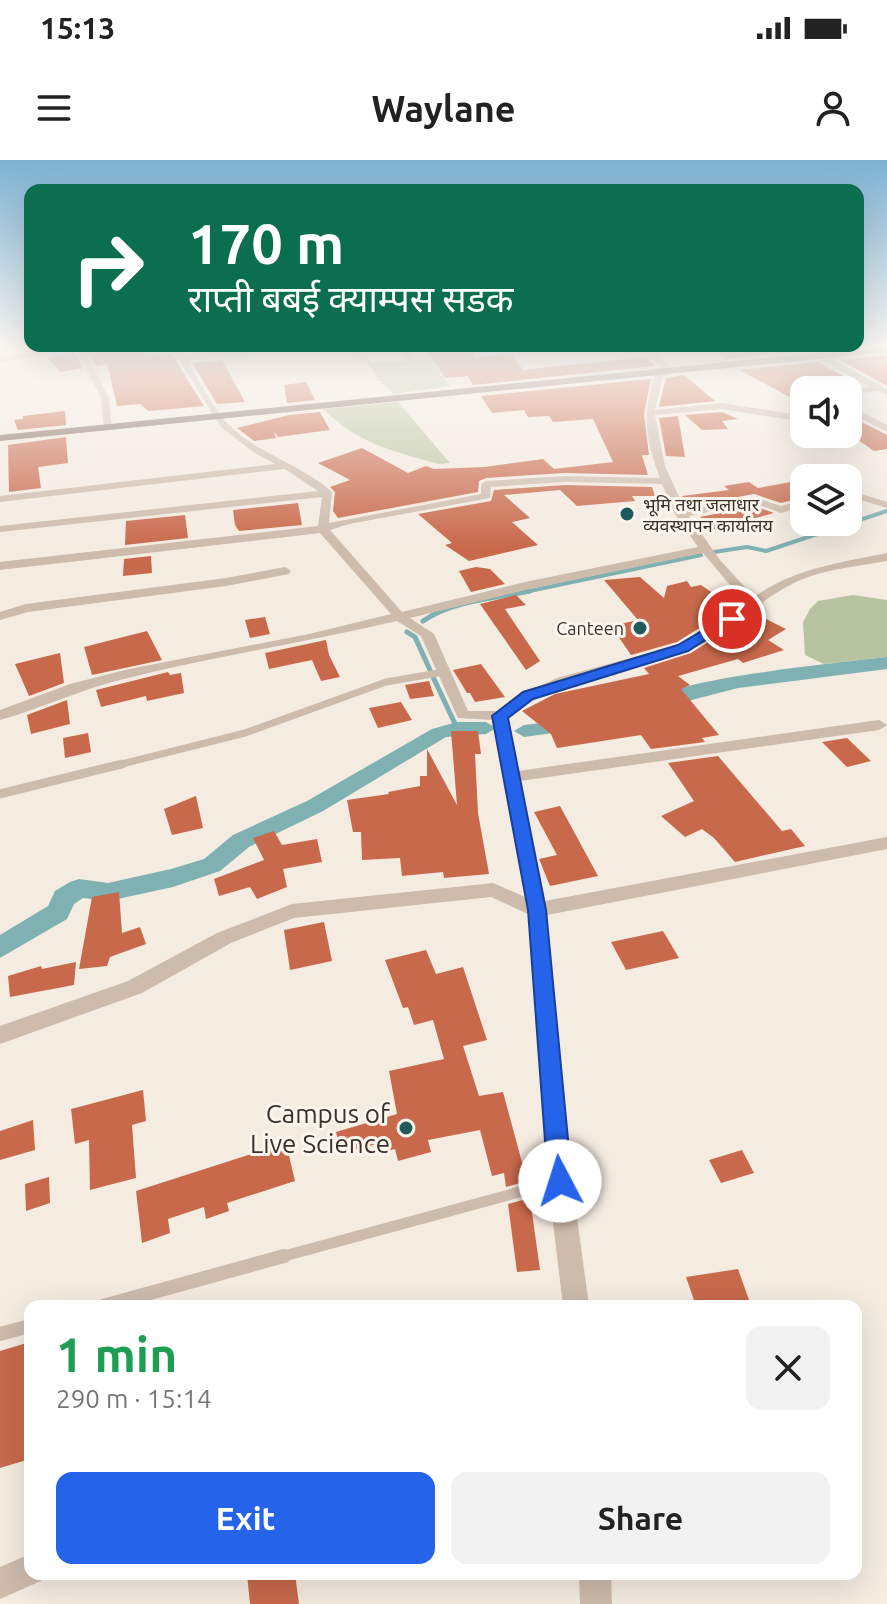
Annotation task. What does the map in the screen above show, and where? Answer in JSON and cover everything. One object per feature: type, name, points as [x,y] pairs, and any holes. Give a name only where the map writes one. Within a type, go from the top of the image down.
[{"type":"main road","points":[[0,438],[242,413]]},
{"type":"street","points":[[107,413],[109,427]]},
{"type":"street","points":[[215,413],[255,449],[314,481],[326,493],[323,529],[401,618],[427,634],[463,715],[500,716],[511,706],[546,688],[683,648],[711,634],[805,573],[887,557]]},
{"type":"street","points":[[650,413],[665,481],[681,514],[721,571],[753,604]]},
{"type":"street","points":[[769,413],[790,417]]},
{"type":"street","points":[[862,415],[887,429]]},
{"type":"street","points":[[862,422],[874,421]]},
{"type":"street","points":[[0,499],[286,466]]},
{"type":"street","points":[[0,566],[323,529],[347,521],[486,496],[486,484],[565,479],[665,481]]},
{"type":"street","points":[[0,529],[326,493]]},
{"type":"street","points":[[862,497],[887,505]]},
{"type":"street","points":[[681,514],[755,500],[781,510],[790,507]]},
{"type":"street","points":[[0,715],[75,687],[129,673],[401,618],[525,586],[705,549]]},
{"type":"street","points":[[0,616],[26,608],[226,582],[285,571]]},
{"type":"street","points":[[500,716],[537,910],[560,1181],[575,1300]]},
{"type":"street","points":[[513,777],[879,725]]},
{"type":"street","points":[[0,1035],[135,987],[224,938],[292,911],[493,890],[537,910],[887,843]]},
{"type":"street","points":[[0,1583],[24,1573]]},
{"type":"street","points":[[595,1580],[596,1604]]},
{"type":"lane","points":[[0,794],[245,733],[386,682],[444,672]]},
{"type":"lane","points":[[125,1300],[560,1181]]},
{"type":"lane","points":[[0,1334],[24,1328]]},
{"type":"green space","points":[[328,413],[408,413],[450,463],[438,464],[376,444]]},
{"type":"green space","points":[[853,595],[887,600],[887,657],[824,664],[805,655],[803,622],[810,609],[818,601]]},
{"type":"building","points":[[65,413],[66,425],[18,430],[14,420],[23,419],[23,416]]},
{"type":"building","points":[[321,413],[330,430],[278,437],[274,431],[276,438],[254,441],[237,428],[289,415]]},
{"type":"building","points":[[526,413],[644,413],[649,455],[642,455],[648,475],[565,473],[486,478],[479,481],[478,492],[338,518],[333,511],[335,492],[330,487],[350,480],[318,463],[362,448],[408,473],[426,466],[434,469],[484,467],[543,459],[554,469],[613,462],[593,419],[553,422],[549,416],[528,417]]},
{"type":"building","points":[[725,413],[738,419],[722,421],[728,429],[702,430],[685,415]]},
{"type":"building","points":[[678,416],[685,457],[666,456],[659,418]]},
{"type":"building","points":[[862,422],[887,435],[887,449],[874,451],[862,443]]},
{"type":"building","points":[[66,437],[68,463],[38,467],[41,488],[9,492],[8,445]]},
{"type":"building","points":[[749,482],[758,488],[790,482],[790,501],[781,503],[754,494],[689,506],[682,496],[729,490],[724,486]]},
{"type":"building","points":[[565,485],[652,487],[655,496],[632,496],[635,501],[577,506],[560,490],[504,495],[530,518],[512,522],[538,545],[469,561],[445,545],[452,543],[418,514],[491,501],[494,490]]},
{"type":"building","points":[[298,503],[302,525],[239,531],[235,525],[233,510]]},
{"type":"building","points":[[754,506],[774,513],[714,529],[700,517]]},
{"type":"building","points":[[185,515],[188,538],[125,545],[126,521]]},
{"type":"building","points":[[151,556],[152,573],[123,576],[124,559]]},
{"type":"building","points":[[476,567],[490,569],[505,584],[471,592],[459,571]]},
{"type":"building","points":[[640,577],[664,598],[667,586],[687,581],[691,587],[701,585],[733,607],[677,642],[631,655],[611,626],[638,620],[604,580]]},
{"type":"building","points":[[516,595],[526,605],[505,609],[540,661],[526,670],[480,604]]},
{"type":"building","points":[[760,616],[786,629],[768,640],[784,650],[743,663],[738,659],[678,676],[690,685],[681,689],[719,735],[702,738],[705,742],[651,749],[641,735],[557,748],[551,734],[522,711],[555,694],[649,674],[644,668],[691,653],[747,617],[751,620]]},
{"type":"building","points":[[265,617],[270,634],[250,638],[245,620]]},
{"type":"building","points":[[147,631],[162,660],[92,675],[84,647]]},
{"type":"building","points":[[326,640],[329,655],[340,677],[321,681],[312,660],[269,669],[265,653]]},
{"type":"building","points":[[60,653],[64,683],[29,696],[15,664]]},
{"type":"building","points":[[481,664],[505,697],[475,702],[453,670]]},
{"type":"building","points":[[168,672],[170,675],[181,673],[184,693],[147,701],[146,696],[101,707],[96,690]]},
{"type":"building","points":[[429,681],[434,696],[410,699],[405,685]]},
{"type":"building","points":[[67,700],[70,724],[31,734],[27,715]]},
{"type":"building","points":[[401,702],[412,720],[378,728],[369,708]]},
{"type":"building","points":[[451,731],[478,731],[481,754],[475,754],[478,813],[489,874],[444,878],[443,872],[402,876],[400,858],[362,860],[361,832],[353,832],[347,800],[420,786],[420,776],[427,776],[427,749],[457,805]]},
{"type":"building","points":[[88,733],[91,752],[65,758],[63,738]]},
{"type":"building","points":[[847,738],[871,761],[847,767],[822,742]]},
{"type":"building","points":[[718,756],[782,831],[791,829],[805,846],[735,862],[702,829],[685,837],[661,816],[694,801],[668,763]]},
{"type":"building","points":[[196,796],[203,828],[172,835],[164,809]]},
{"type":"building","points":[[560,806],[598,876],[550,886],[539,859],[557,855],[534,812]]},
{"type":"building","points":[[274,831],[282,845],[317,839],[322,862],[283,869],[287,887],[257,899],[250,887],[219,896],[214,879],[264,860],[253,838]]},
{"type":"building","points":[[119,892],[122,933],[140,927],[146,944],[110,957],[107,966],[79,969],[92,897]]},
{"type":"building","points":[[324,922],[332,961],[290,970],[284,930]]},
{"type":"building","points":[[663,931],[679,958],[626,970],[611,942]]},
{"type":"building","points":[[426,950],[436,974],[463,967],[487,1040],[463,1046],[479,1096],[503,1092],[527,1181],[506,1187],[504,1173],[492,1176],[480,1130],[428,1140],[431,1152],[398,1161],[395,1149],[383,1152],[381,1143],[341,1153],[336,1132],[397,1114],[389,1071],[444,1059],[433,1020],[414,1025],[408,1007],[403,1008],[385,960]]},
{"type":"building","points":[[76,962],[74,985],[10,997],[8,976],[41,966],[42,969]]},
{"type":"building","points":[[143,1090],[146,1121],[132,1125],[136,1178],[90,1190],[89,1140],[75,1144],[71,1109]]},
{"type":"building","points":[[33,1120],[35,1150],[0,1160],[0,1131]]},
{"type":"building","points":[[286,1143],[295,1181],[227,1203],[229,1211],[206,1219],[204,1207],[168,1219],[170,1233],[142,1243],[136,1191]]},
{"type":"building","points":[[742,1150],[754,1173],[721,1183],[709,1160]]},
{"type":"building","points":[[49,1177],[50,1203],[26,1211],[25,1184]]},
{"type":"building","points":[[530,1198],[540,1270],[517,1272],[508,1204]]},
{"type":"building","points":[[738,1269],[749,1300],[694,1300],[686,1277]]},
{"type":"building","points":[[24,1344],[24,1461],[0,1468],[0,1351]]},
{"type":"building","points":[[248,1580],[296,1580],[299,1604],[250,1604]]},
{"type":"waterway","points":[[714,552],[747,547],[766,551],[887,511]]},
{"type":"waterway","points":[[527,591],[701,555]]},
{"type":"waterway","points":[[423,621],[461,605],[527,591]]},
{"type":"waterway","points":[[520,593],[527,591]]},
{"type":"waterway","points":[[407,632],[415,637],[430,670]]},
{"type":"waterway","points":[[653,704],[738,682],[887,663]]},
{"type":"waterway","points":[[433,677],[457,728]]},
{"type":"waterway","points":[[524,731],[575,725]]},
{"type":"waterway","points":[[0,948],[58,912],[64,898],[79,888],[108,892],[173,878],[212,865],[241,841],[315,806],[439,733],[457,728],[486,728]]},
{"type":"place","name":"भूमि तथा जलाधार व्यवस्थापन कार्यालय","points":[[627,514]]},
{"type":"place","name":"Canteen","points":[[640,628]]},
{"type":"place","name":"Campus of Live Science","points":[[406,1128]]},
{"type":"route","points":[[560,1181],[537,910],[500,716],[528,695],[683,648],[732,619]]}]
